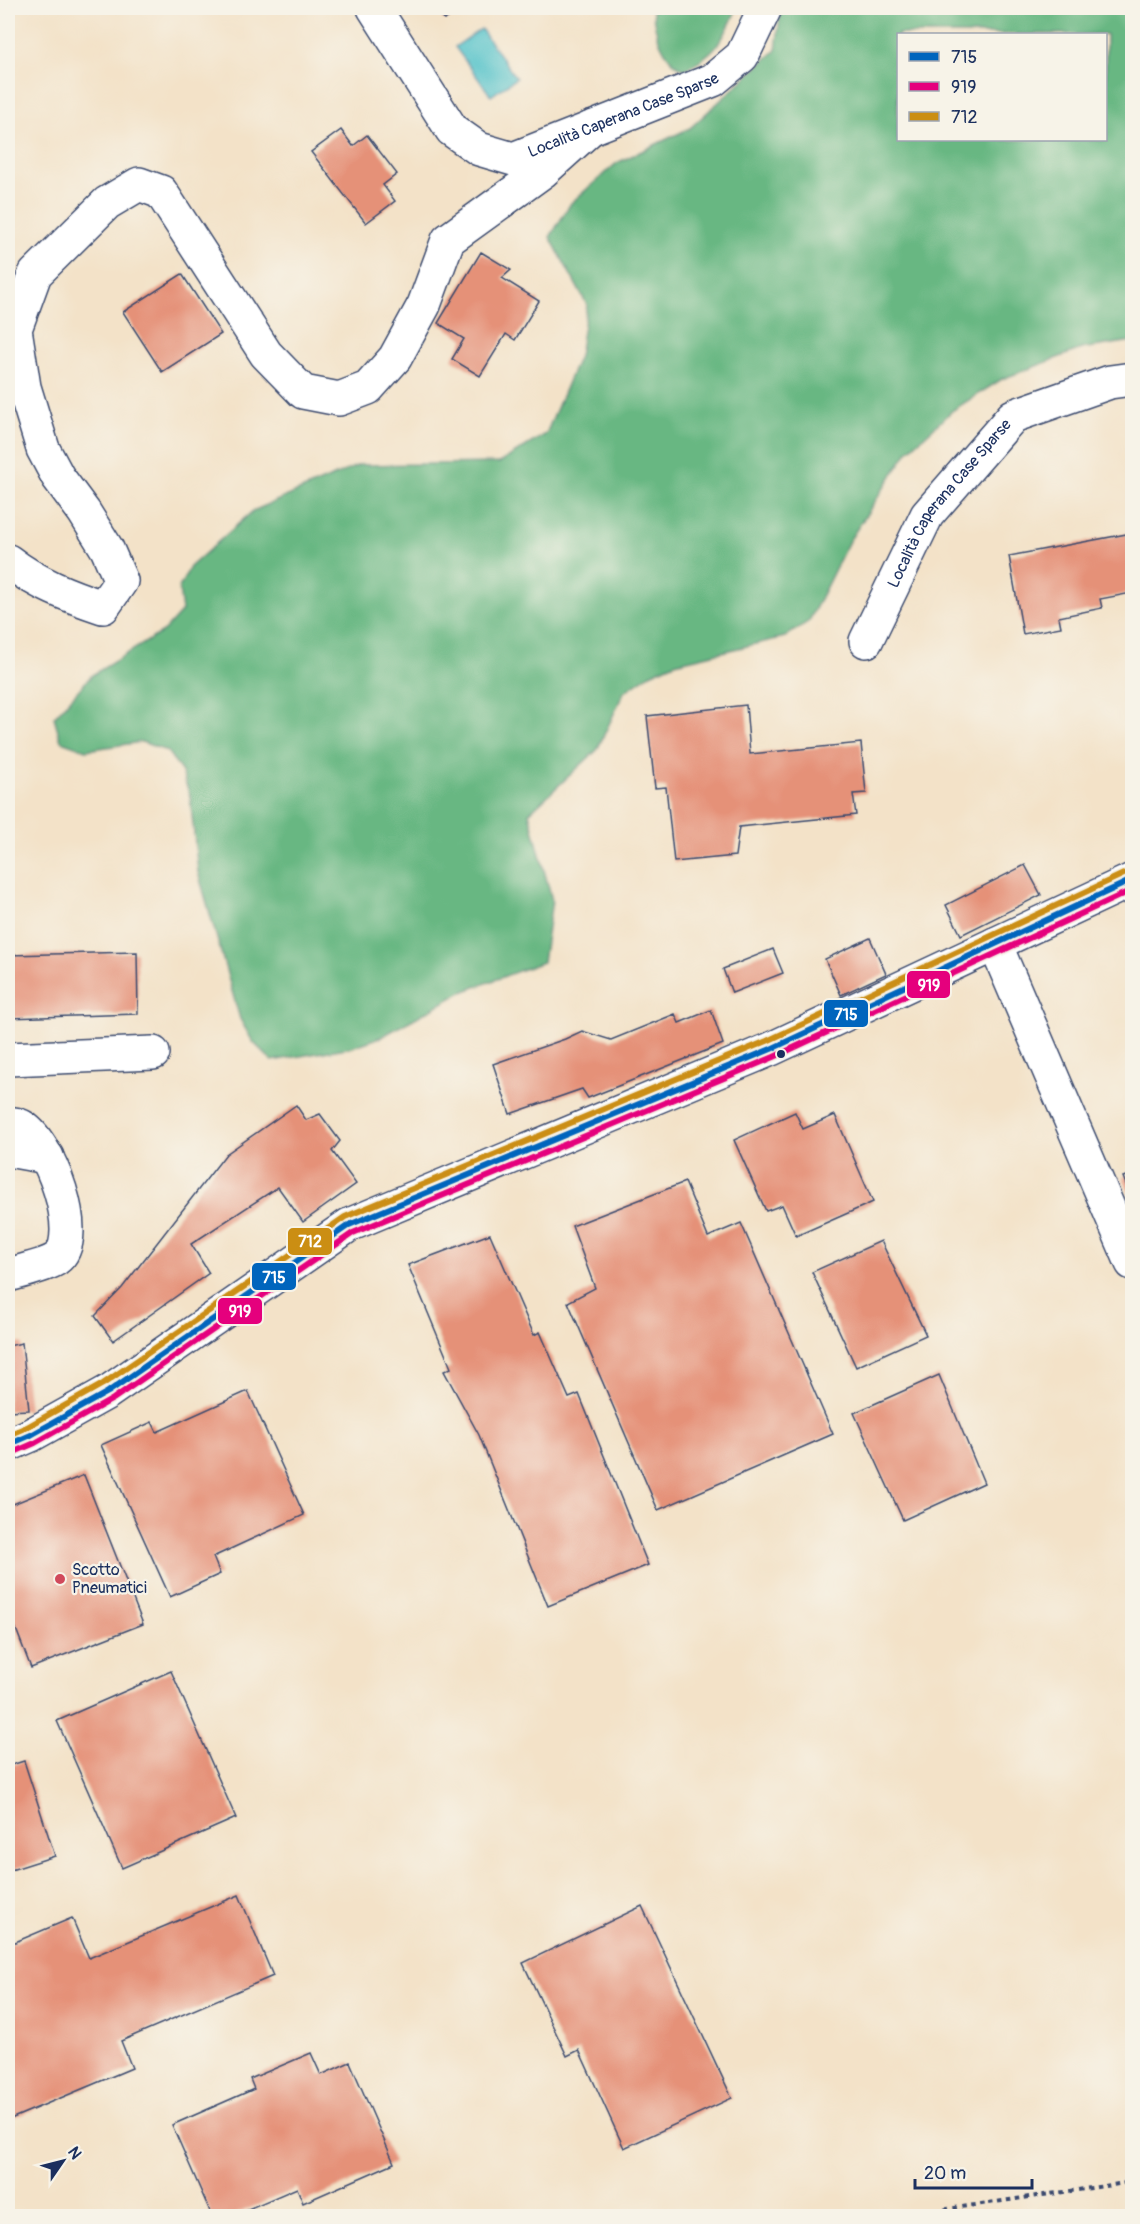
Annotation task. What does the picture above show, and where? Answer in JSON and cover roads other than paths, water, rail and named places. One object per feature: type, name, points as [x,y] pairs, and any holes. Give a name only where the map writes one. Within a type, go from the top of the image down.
[{"type":"street","name":"Località Caperana Case Sparse","points":[[374,8],[452,130],[479,150],[513,159],[713,80],[742,56],[765,8]]},
{"type":"street","points":[[8,561],[19,570],[63,594],[103,607],[121,581],[107,549],[84,512],[58,477],[43,449],[24,387],[15,329],[35,274],[106,203],[139,184],[161,192],[266,354],[303,392],[339,399],[368,388],[395,358],[424,305],[448,240],[542,172],[591,128]]},
{"type":"street","name":"Località Caperana Case Sparse","points":[[866,641],[927,515],[1013,416],[1110,382],[1132,379]]},
{"type":"street","points":[[8,1445],[31,1435],[108,1392],[349,1225],[771,1049],[1132,880]]},
{"type":"street","points":[[995,945],[1132,1263]]},
{"type":"street","points":[[8,1059],[153,1053]]},
{"type":"street","points":[[8,1123],[21,1126],[31,1134],[47,1157],[64,1201],[66,1233],[65,1247],[57,1259],[8,1275]]},
{"type":"street","points":[[8,1150],[47,1157]]},
{"type":"water","points":[[481,29],[516,78],[491,96],[455,47]]},
{"type":"place","name":"Scotto Pneumatici","points":[[60,1579]]}]
